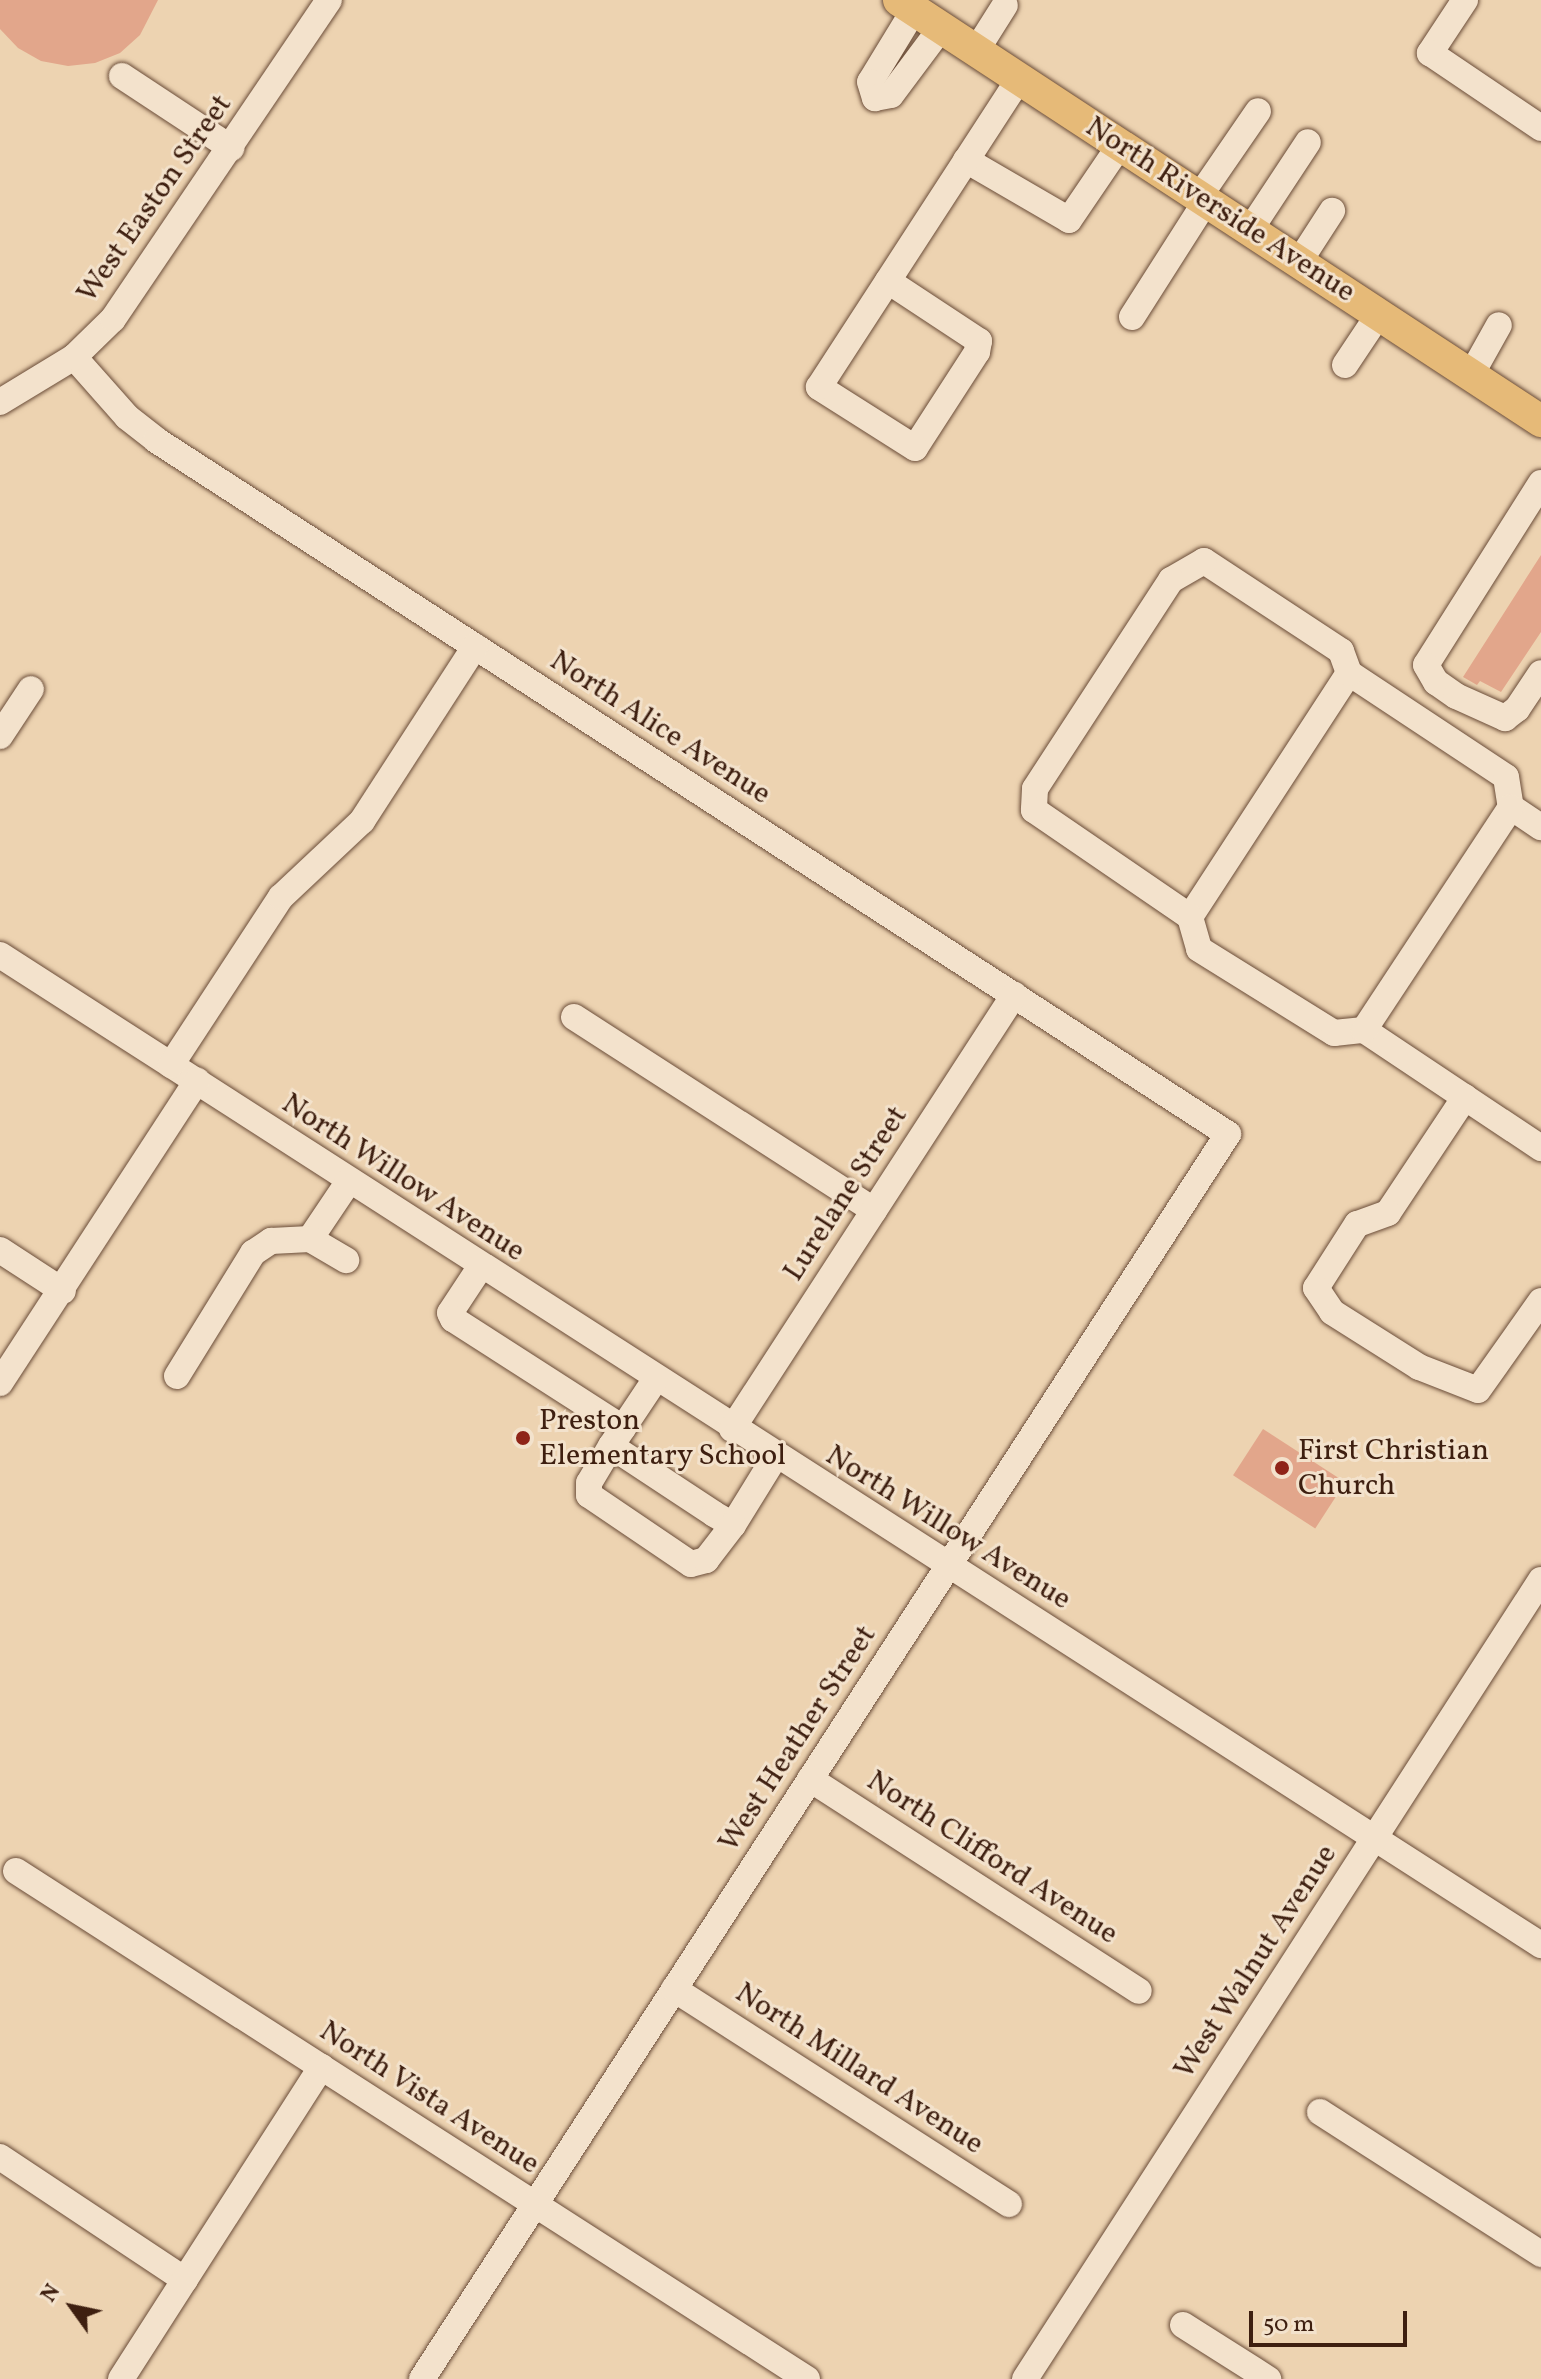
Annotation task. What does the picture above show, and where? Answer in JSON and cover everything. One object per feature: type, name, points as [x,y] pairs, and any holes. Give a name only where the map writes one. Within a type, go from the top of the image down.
[{"type":"main road","name":"North Riverside Avenue","points":[[906,5],[1541,421]]},
{"type":"street","name":"West Easton Street","points":[[0,402],[74,357],[138,288],[329,0]]},
{"type":"street","points":[[1465,0],[1430,53],[1541,128]]},
{"type":"street","points":[[906,5],[870,82],[875,98],[891,95],[941,28]]},
{"type":"street","points":[[976,51],[1005,5]]},
{"type":"street","points":[[122,76],[231,148]]},
{"type":"street","points":[[888,281],[979,341],[977,352],[915,448],[819,387],[1019,79]]},
{"type":"street","points":[[1132,317],[1258,111]]},
{"type":"street","points":[[1250,230],[1308,142]]},
{"type":"street","points":[[966,160],[1069,220],[1120,145]]},
{"type":"street","points":[[1299,262],[1332,211]]},
{"type":"street","points":[[1345,365],[1379,314]]},
{"type":"street","points":[[1471,375],[1499,325]]},
{"type":"street","name":"North Alice Avenue","points":[[74,357],[127,417],[156,440],[1228,1134]]},
{"type":"street","points":[[1541,483],[1426,665],[1436,682],[1456,696],[1505,718],[1517,709],[1541,673]]},
{"type":"street","points":[[1364,1030],[1511,807],[1506,777],[1349,673],[1341,651],[1204,561],[1171,580],[1035,789],[1034,810],[1190,917],[1199,949],[1334,1033],[1364,1030],[1541,1148]]},
{"type":"street","points":[[171,1065],[281,897],[362,821],[475,646]]},
{"type":"street","points":[[1190,917],[1349,673]]},
{"type":"street","points":[[0,736],[31,689]]},
{"type":"street","points":[[1511,807],[1541,827]]},
{"type":"street","name":"North Willow Avenue","points":[[0,955],[655,1380],[1541,1945]]},
{"type":"street","name":"Lurelane Street","points":[[732,1429],[1014,995]]},
{"type":"street","points":[[574,1017],[874,1210]]},
{"type":"street","points":[[0,1383],[63,1291],[197,1081]]},
{"type":"street","points":[[1465,1097],[1388,1213],[1357,1224],[1316,1288],[1332,1312],[1419,1367],[1478,1390],[1541,1301]]},
{"type":"street","name":"West Heather Street","points":[[422,2379],[1228,1134]]},
{"type":"street","points":[[310,1239],[349,1181]]},
{"type":"street","points":[[177,1376],[253,1253],[271,1241],[310,1239],[346,1260]]},
{"type":"street","points":[[0,1250],[63,1291]]},
{"type":"street","points":[[481,1266],[450,1313],[456,1323],[617,1437],[733,1525]]},
{"type":"street","points":[[655,1380],[589,1483],[589,1495],[691,1564],[706,1560],[733,1525],[775,1457]]},
{"type":"street","name":"West Walnut Avenue","points":[[1025,2379],[1541,1580]]},
{"type":"street","name":"North Clifford Avenue","points":[[810,1779],[1139,1991]]},
{"type":"street","name":"North Vista Avenue","points":[[16,1871],[807,2379]]},
{"type":"street","name":"North Millard Avenue","points":[[674,1989],[1009,2204]]},
{"type":"street","points":[[121,2379],[321,2067]]},
{"type":"street","points":[[1320,2112],[1541,2254]]},
{"type":"street","points":[[0,2157],[185,2280]]},
{"type":"street","points":[[1183,2325],[1268,2379]]},
{"type":"building","points":[[0,0],[158,0],[140,35],[120,53],[95,63],[68,66],[41,61],[18,48],[0,29]]},
{"type":"building","points":[[1541,555],[1541,632],[1501,692],[1480,681],[1477,685],[1463,677]]},
{"type":"building","points":[[1263,1429],[1345,1482],[1315,1529],[1233,1475]]},
{"type":"place","name":"Preston Elementary School","points":[[523,1438]]},
{"type":"place","name":"First Christian Church","points":[[1282,1468]]}]
